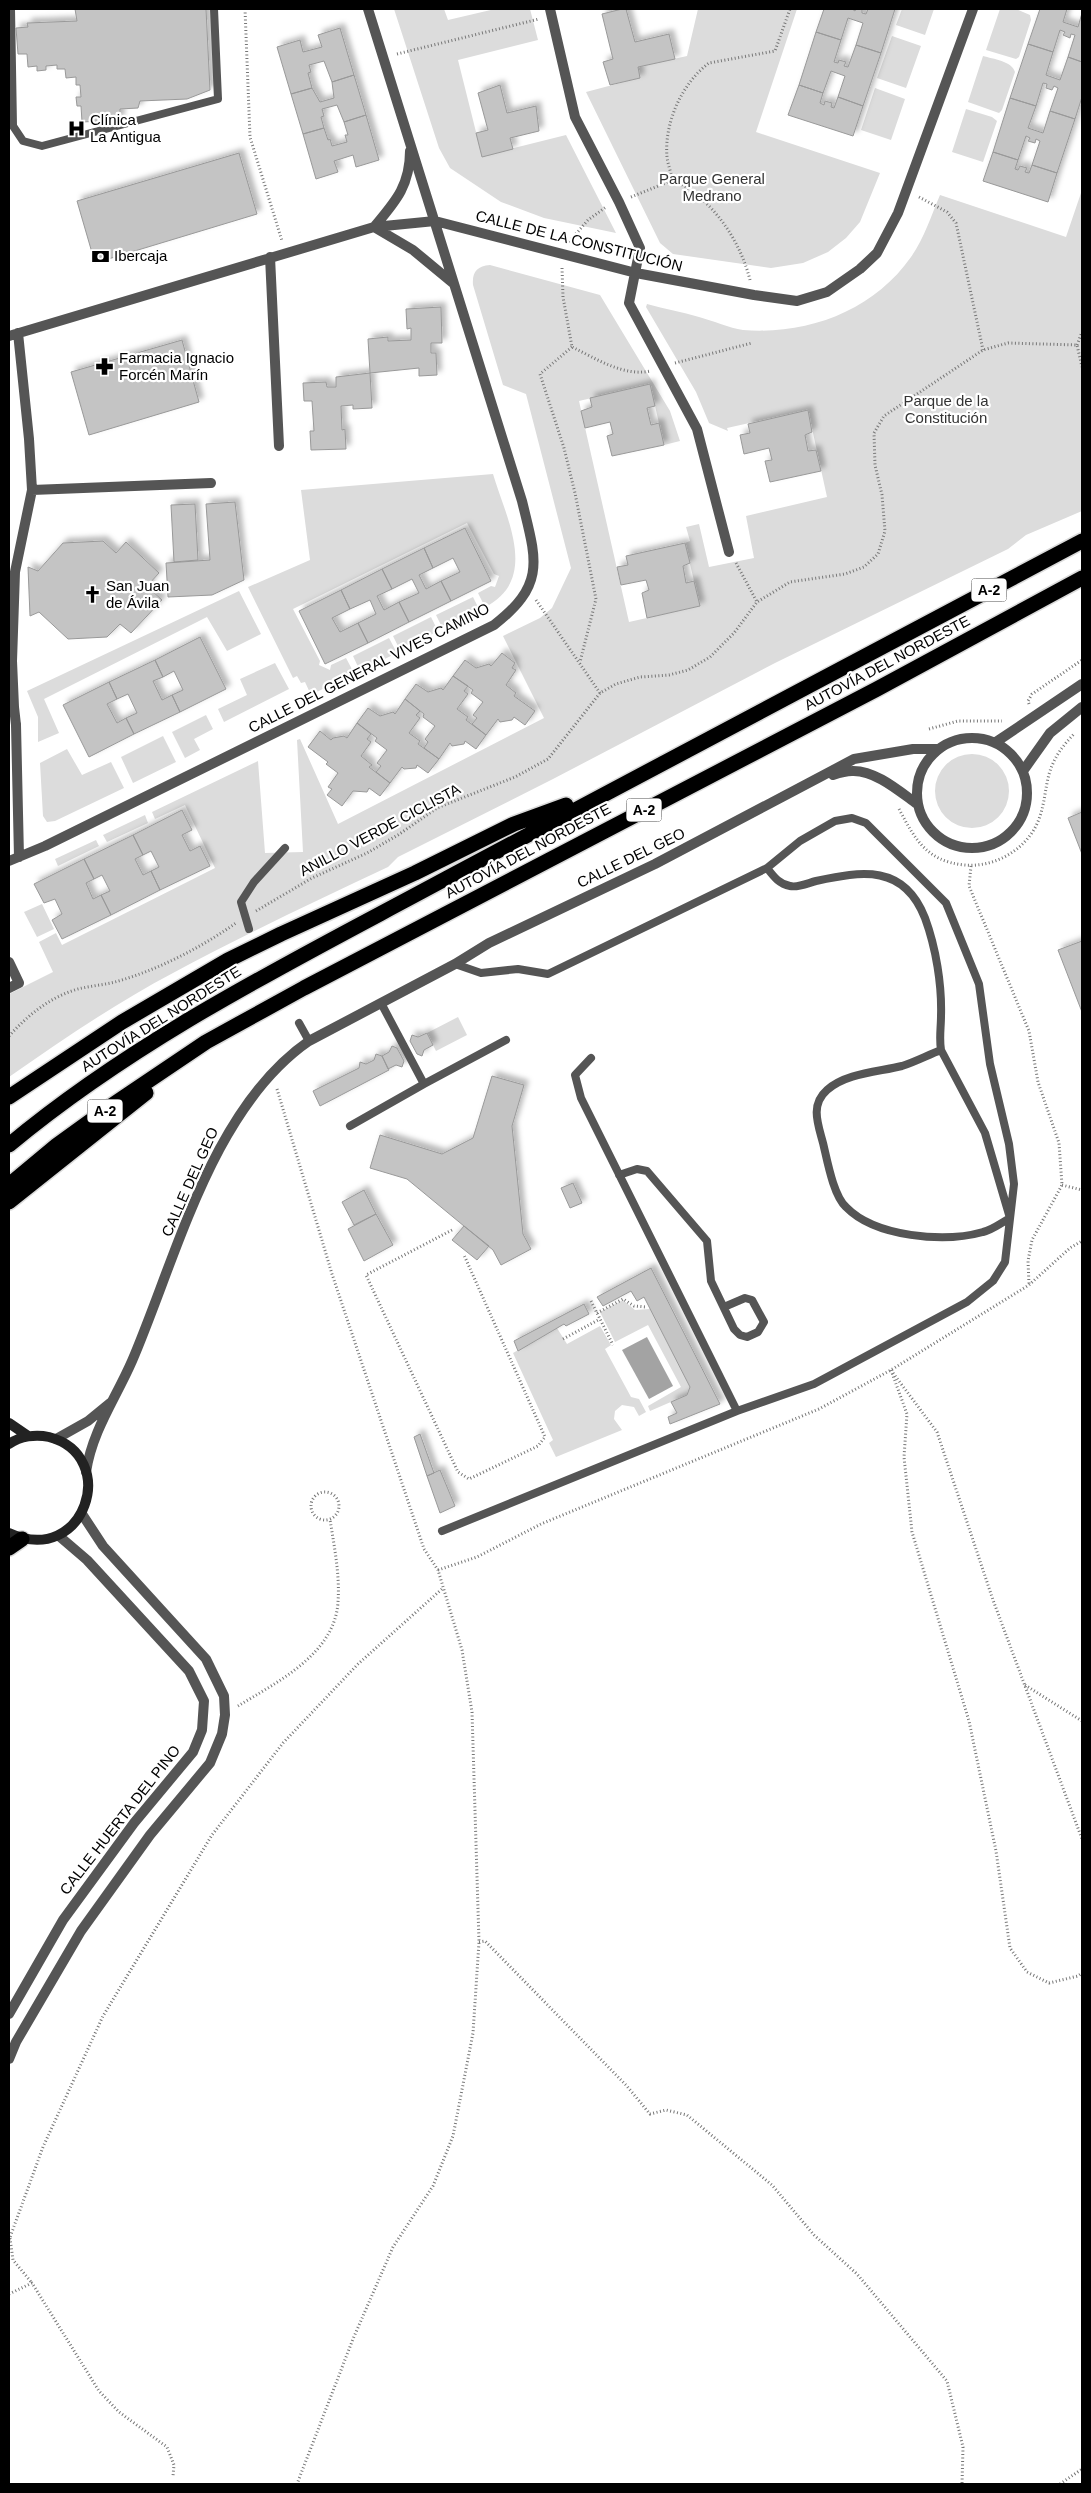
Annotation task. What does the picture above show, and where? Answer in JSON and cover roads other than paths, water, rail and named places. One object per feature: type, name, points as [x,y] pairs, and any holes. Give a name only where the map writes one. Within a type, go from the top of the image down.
[{"type":"highway","name":"AUTOVÍA DEL NORDESTE","points":[[9,1145],[83,1087],[192,1018],[292,960],[1082,541]]},
{"type":"highway","name":"AUTOVÍA DEL NORDESTE","points":[[9,1185],[88,1123],[206,1042],[304,988],[868,694],[1082,578]]},
{"type":"highway","points":[[9,1096],[122,1022],[228,960],[416,873],[514,824],[621,784]]},
{"type":"highway","points":[[9,1202],[116,1118],[206,1042]]},
{"type":"highway","points":[[9,1548],[15,1536]]},
{"type":"main road","points":[[9,1423],[28,1436]]},
{"type":"main road","points":[[9,1444],[28,1436],[56,1439],[69,1447],[80,1458],[89,1486],[82,1514],[72,1526],[59,1536],[40,1541],[15,1536]]},
{"type":"street","name":"CALLE DEL GENERAL VIVES CAMINO","points":[[9,861],[494,624],[510,612],[529,589],[535,562],[532,544],[410,138],[368,9]]},
{"type":"street","name":"CALLE DE LA CONSTITUCIÓN","points":[[19,857],[16,725],[11,708],[15,572],[32,490],[29,439],[13,335],[285,252],[374,227],[435,221],[636,273],[754,295],[797,302],[827,292],[860,270],[877,252],[898,213],[973,9]]},
{"type":"street","points":[[551,12],[575,117],[619,202],[640,248],[629,303],[697,429],[730,552]]},
{"type":"street","points":[[410,138],[410,170],[399,198],[374,227],[413,250],[454,284]]},
{"type":"street","points":[[270,257],[279,446]]},
{"type":"street","points":[[32,490],[211,482]]},
{"type":"street","points":[[996,742],[1082,684]]},
{"type":"street","points":[[1023,771],[1050,733],[1082,707]]},
{"type":"street","points":[[976,737],[996,742],[1012,754],[1023,771],[1028,791],[1024,811],[1014,829],[998,842],[978,848],[958,847],[939,838],[925,823],[917,804],[917,784],[924,764],[937,749],[955,739],[976,737]]},
{"type":"street","name":"CALLE DEL GEO","points":[[86,1472],[89,1452],[97,1430],[114,1399],[205,1179],[227,1134],[272,1072],[288,1056],[309,1041],[455,964],[489,943],[655,864],[854,759],[912,749],[937,749]]},
{"type":"street","name":"CALLE DEL GEO","points":[[820,777],[853,770],[882,780],[917,804]]},
{"type":"street","points":[[9,962],[19,982],[9,988]]},
{"type":"street","name":"CALLE DEL GEO","points":[[56,1439],[88,1421],[114,1399]]},
{"type":"street","points":[[9,2059],[16,2042],[81,1931],[150,1835],[210,1763],[222,1734],[225,1715],[224,1696],[206,1659],[103,1546],[82,1514]]},
{"type":"street","name":"CALLE HUERTA DEL PINO","points":[[9,2014],[63,1920],[134,1823],[192,1752],[202,1730],[204,1701],[189,1671],[88,1560],[59,1536]]},
{"type":"lane","points":[[11,9],[13,126],[23,141],[42,146],[218,99],[214,9]]},
{"type":"lane","points":[[442,1531],[737,1411],[814,1384],[967,1302],[993,1281],[1005,1262],[1014,1184],[1009,1144],[990,1064],[979,984],[946,903],[866,823],[852,818],[835,821],[800,841],[767,868],[548,974],[518,969],[481,974],[455,964]]},
{"type":"lane","points":[[249,929],[244,918],[241,902],[254,882],[285,848]]},
{"type":"lane","points":[[767,868],[780,884],[793,887],[843,876],[870,873],[888,876],[905,889],[918,904],[925,919],[936,962],[942,1016],[939,1038],[941,1050],[986,1133],[1010,1218]]},
{"type":"lane","points":[[381,1003],[424,1084]]},
{"type":"lane","points":[[299,1023],[309,1041]]},
{"type":"lane","points":[[350,1126],[506,1040]]},
{"type":"lane","points":[[941,1050],[905,1065],[842,1080],[826,1090],[816,1104],[816,1117],[834,1183],[844,1206],[861,1219],[885,1229],[921,1237],[964,1236],[985,1232],[1010,1218]]},
{"type":"lane","points":[[591,1058],[575,1075],[581,1098],[737,1411]]},
{"type":"lane","points":[[619,1175],[637,1169],[647,1171],[707,1241],[711,1281],[724,1307],[740,1335],[747,1337],[758,1332],[764,1322],[752,1300],[745,1298],[724,1307]]},
{"type":"place","name":"Clínica La Antigua","points":[[76,129]]},
{"type":"place","name":"Ibercaja","points":[[100,256]]},
{"type":"place","name":"Farmacia Ignacio Forcén Marín","points":[[105,367]]},
{"type":"place","name":"San Juan de Ávila","points":[[92,595]]},
{"type":"park label","name":"Parque General Medrano","points":[[712,188]]},
{"type":"park label","name":"Parque de la Constitución","points":[[946,410]]}]
